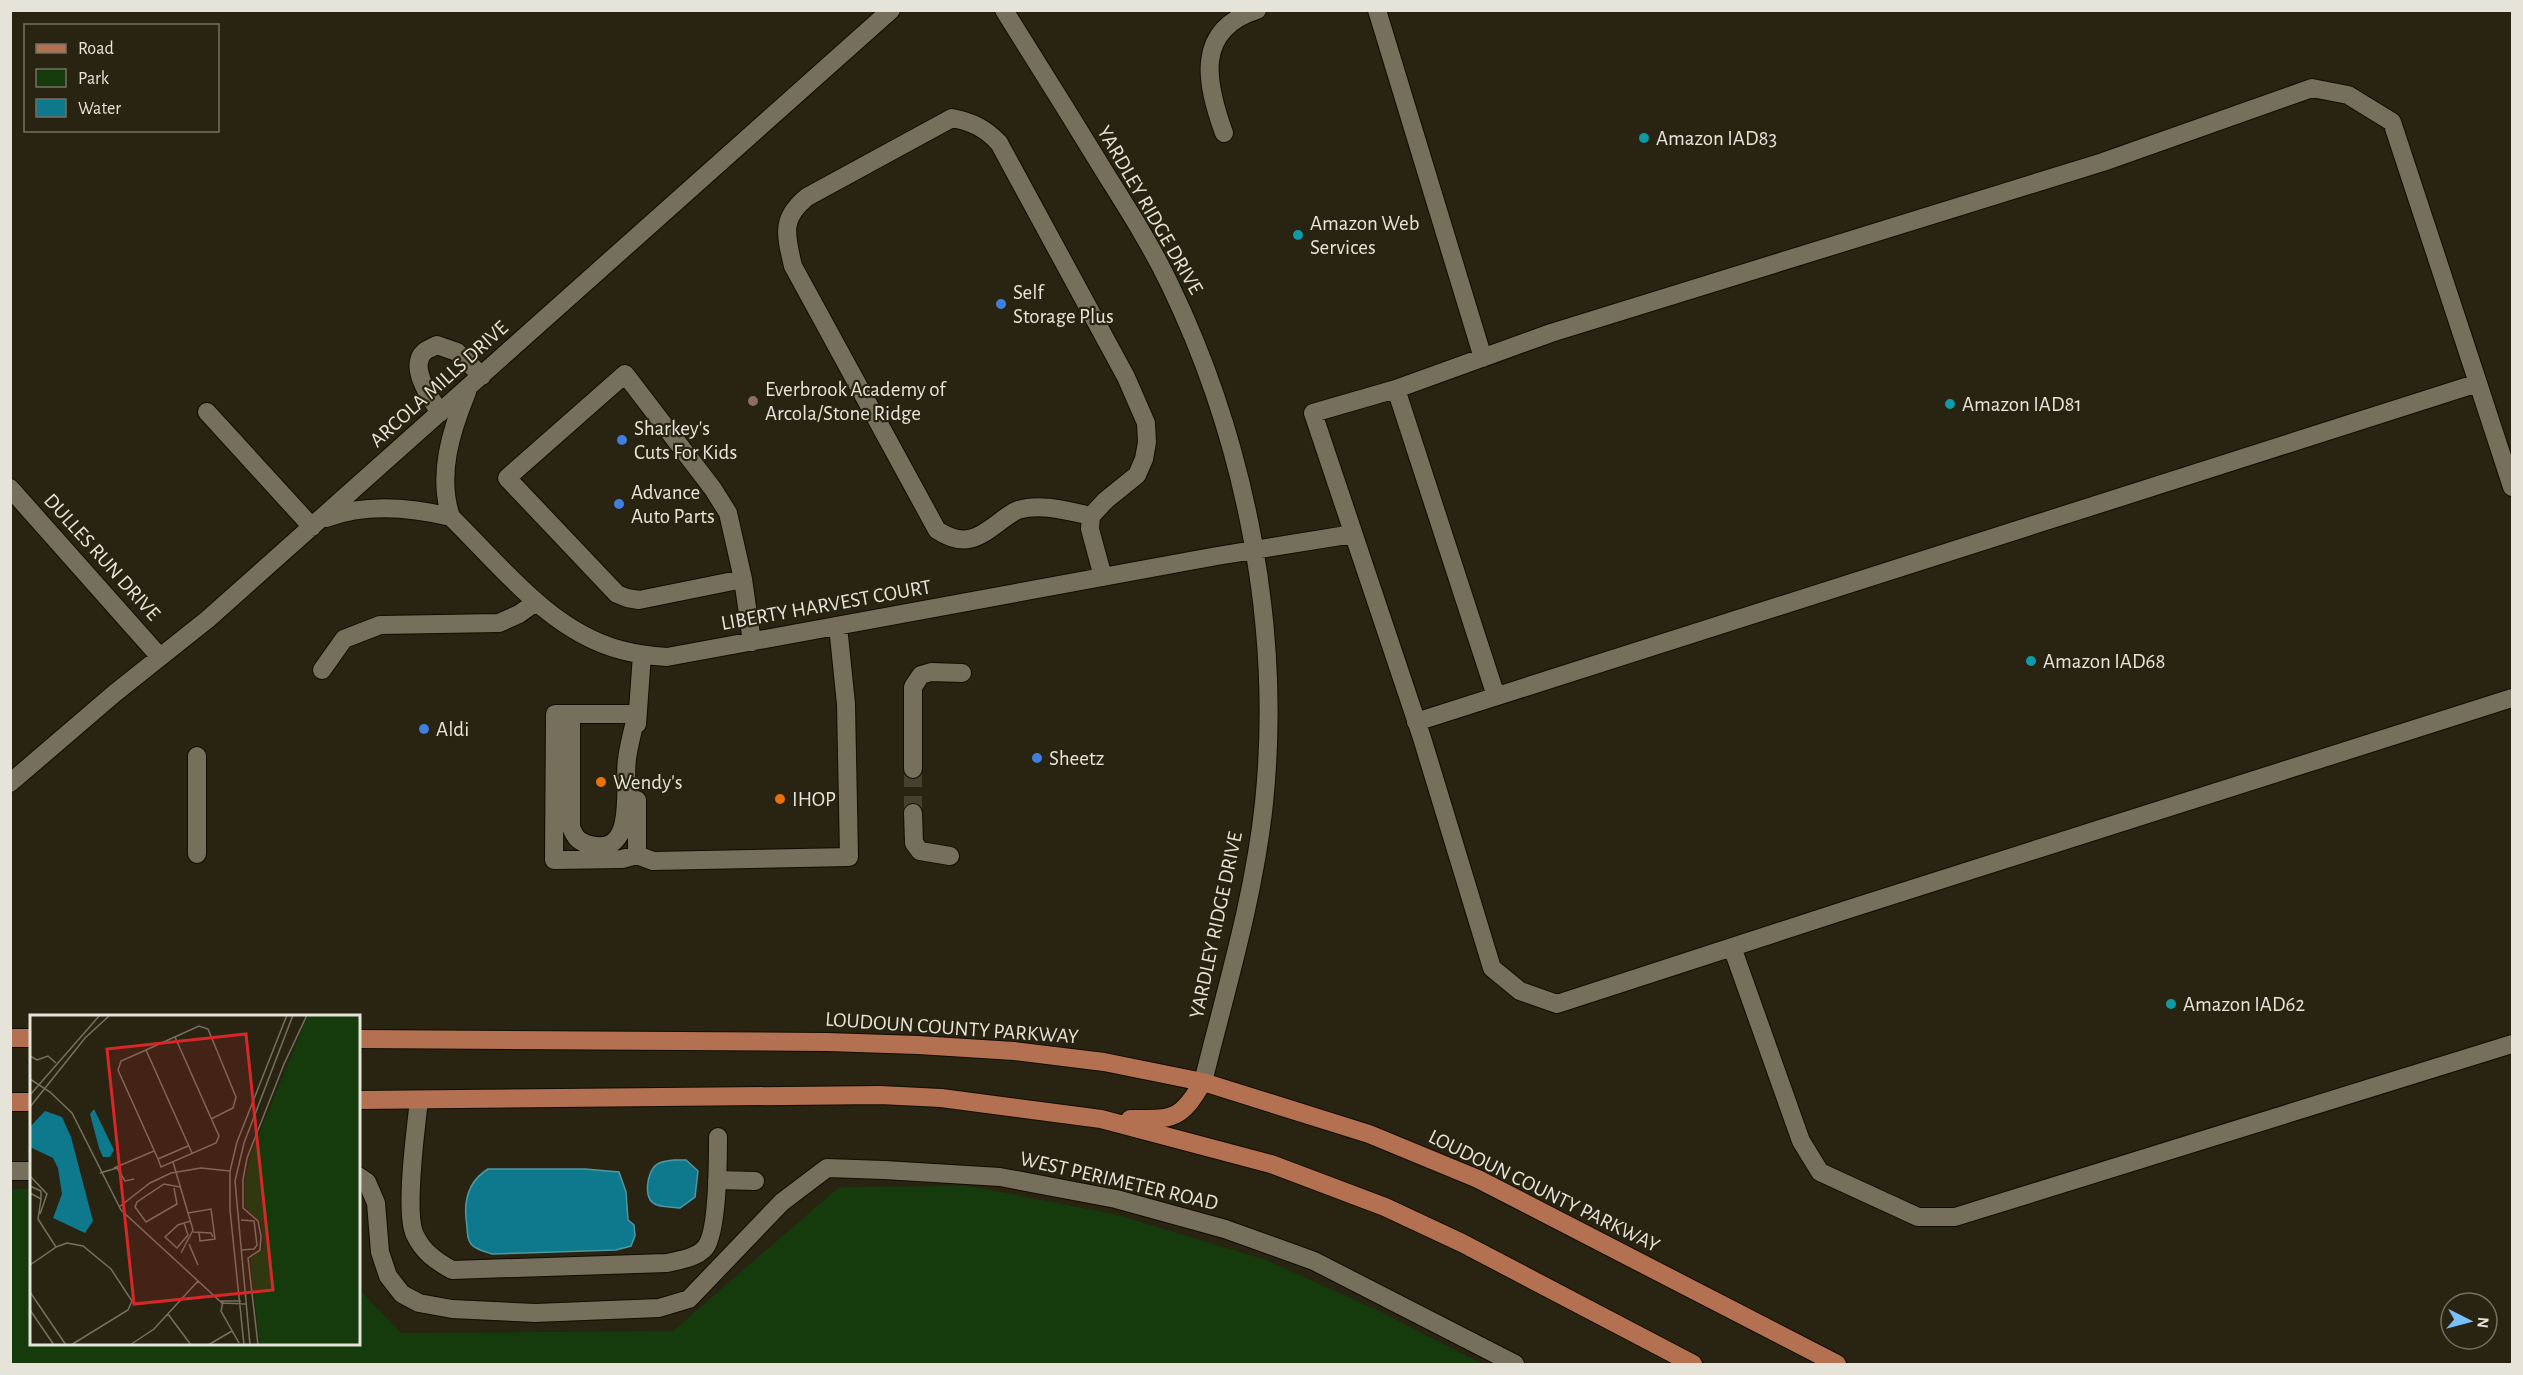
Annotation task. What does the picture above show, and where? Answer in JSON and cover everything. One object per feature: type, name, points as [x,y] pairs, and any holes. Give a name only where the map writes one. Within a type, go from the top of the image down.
[{"type":"main road","points":[[10,1038],[30,1038]]},
{"type":"main road","name":"LOUDOUN COUNTY PARKWAY","points":[[360,1039],[816,1041],[918,1045],[1014,1051],[1092,1061],[1203,1082],[1369,1134],[1478,1179],[1837,1365]]},
{"type":"main road","points":[[1101,1119],[1165,1119],[1177,1115],[1189,1105],[1203,1082]]},
{"type":"main road","points":[[360,1100],[880,1095],[941,1098],[1101,1119],[1271,1164],[1385,1207],[1462,1243],[1693,1365]]},
{"type":"main road","points":[[10,1102],[30,1102]]},
{"type":"street","name":"ARCOLA MILLS DRIVE","points":[[10,783],[115,693],[208,619],[891,10]]},
{"type":"street","name":"YARDLEY RIDGE DRIVE","points":[[1004,10],[1141,232],[1181,308],[1210,381],[1232,449],[1245,500],[1262,605],[1267,690],[1264,800],[1250,895],[1203,1082]]},
{"type":"street","points":[[1224,133],[1214,105],[1208,71],[1215,39],[1239,16],[1257,10]]},
{"type":"street","points":[[1377,10],[1483,358]]},
{"type":"street","points":[[2512,487],[2392,122],[2348,96],[2312,88],[2103,162],[1551,333],[1396,389],[1313,413],[1416,722],[1492,968],[1520,991],[1557,1004],[2512,698]]},
{"type":"street","points":[[1091,516],[1036,506],[1015,510],[983,534],[966,541],[950,539],[936,530],[793,266],[786,236],[788,222],[795,207],[807,197],[952,118],[972,122],[988,130],[999,143],[1126,377],[1146,423],[1147,442],[1144,459],[1137,475],[1106,500],[1091,516],[1090,529],[1103,577]]},
{"type":"street","points":[[440,414],[422,385],[418,363],[424,352],[437,345],[457,352],[476,382],[453,430],[444,480],[446,502],[451,516]]},
{"type":"street","points":[[743,579],[639,600],[617,594],[507,478],[625,374],[713,489],[728,513],[743,579],[752,642]]},
{"type":"street","points":[[1416,722],[2478,383]]},
{"type":"street","points":[[1396,389],[1496,696]]},
{"type":"street","points":[[207,412],[315,524],[354,510],[382,508],[421,510],[451,516]]},
{"type":"street","name":"DULLES RUN DRIVE","points":[[10,488],[160,657]]},
{"type":"street","name":"LIBERTY HARVEST COURT","points":[[451,516],[537,602],[563,622],[619,650],[667,657],[1353,534]]},
{"type":"street","points":[[322,670],[344,639],[380,625],[499,623],[537,602]]},
{"type":"street","points":[[637,714],[555,714],[554,860],[622,859],[637,855],[653,861],[849,857],[846,704],[838,626]]},
{"type":"street","points":[[637,855],[637,714],[642,655]]},
{"type":"street","points":[[913,770],[913,687],[921,675],[931,672],[962,673]]},
{"type":"street","points":[[571,714],[574,837],[581,842],[602,846],[612,844],[618,838],[625,819],[626,760],[637,714]]},
{"type":"street","points":[[197,756],[197,854]]},
{"type":"street","points":[[913,813],[914,843],[920,851],[950,856]]},
{"type":"street","points":[[1732,947],[1801,1141],[1820,1172],[1918,1217],[1955,1217],[2512,1044]]},
{"type":"street","points":[[419,1100],[410,1211],[414,1233],[425,1251],[438,1263],[452,1270],[667,1263],[690,1258],[706,1247],[712,1229],[717,1180],[718,1137]]},
{"type":"street","name":"WEST PERIMETER ROAD","points":[[360,1178],[366,1182],[376,1203],[380,1252],[388,1276],[402,1294],[419,1303],[452,1309],[535,1313],[659,1308],[689,1299],[782,1202],[827,1168],[896,1171],[1000,1177],[1116,1199],[1225,1229],[1314,1261],[1515,1365]]},
{"type":"street","points":[[10,1171],[30,1171]]},
{"type":"street","points":[[717,1180],[755,1181]]},
{"type":"green space","points":[[968,1186],[1114,1214],[1266,1260],[1379,1311],[1482,1364],[11,1364],[11,1189],[30,1189],[30,1345],[360,1345],[360,1290],[401,1333],[673,1331],[839,1187]]},
{"type":"water","points":[[674,1160],[686,1160],[698,1171],[695,1197],[680,1208],[657,1205],[649,1198],[648,1192],[648,1179],[656,1165]]},
{"type":"water","points":[[488,1169],[585,1169],[619,1172],[626,1192],[628,1220],[634,1225],[635,1236],[631,1246],[616,1250],[492,1254],[478,1249],[471,1244],[468,1238],[466,1201],[475,1180]]},
{"type":"tunnel","points":[[913,769],[913,813]]},
{"type":"place","name":"Amazon IAD83","points":[[1644,138]]},
{"type":"place","name":"Amazon Web Services","points":[[1298,235]]},
{"type":"place","name":"Self Storage Plus","points":[[1001,304]]},
{"type":"place","name":"Everbrook Academy of Arcola/Stone Ridge","points":[[753,401]]},
{"type":"place","name":"Amazon IAD81","points":[[1950,404]]},
{"type":"place","name":"Sharkey's Cuts For Kids","points":[[622,440]]},
{"type":"place","name":"Advance Auto Parts","points":[[619,504]]},
{"type":"place","name":"Amazon IAD68","points":[[2031,661]]},
{"type":"place","name":"Aldi","points":[[424,729]]},
{"type":"place","name":"Sheetz","points":[[1037,758]]},
{"type":"place","name":"Wendy's","points":[[601,782]]},
{"type":"place","name":"IHOP","points":[[780,799]]},
{"type":"place","name":"Amazon IAD62","points":[[2171,1004]]}]
